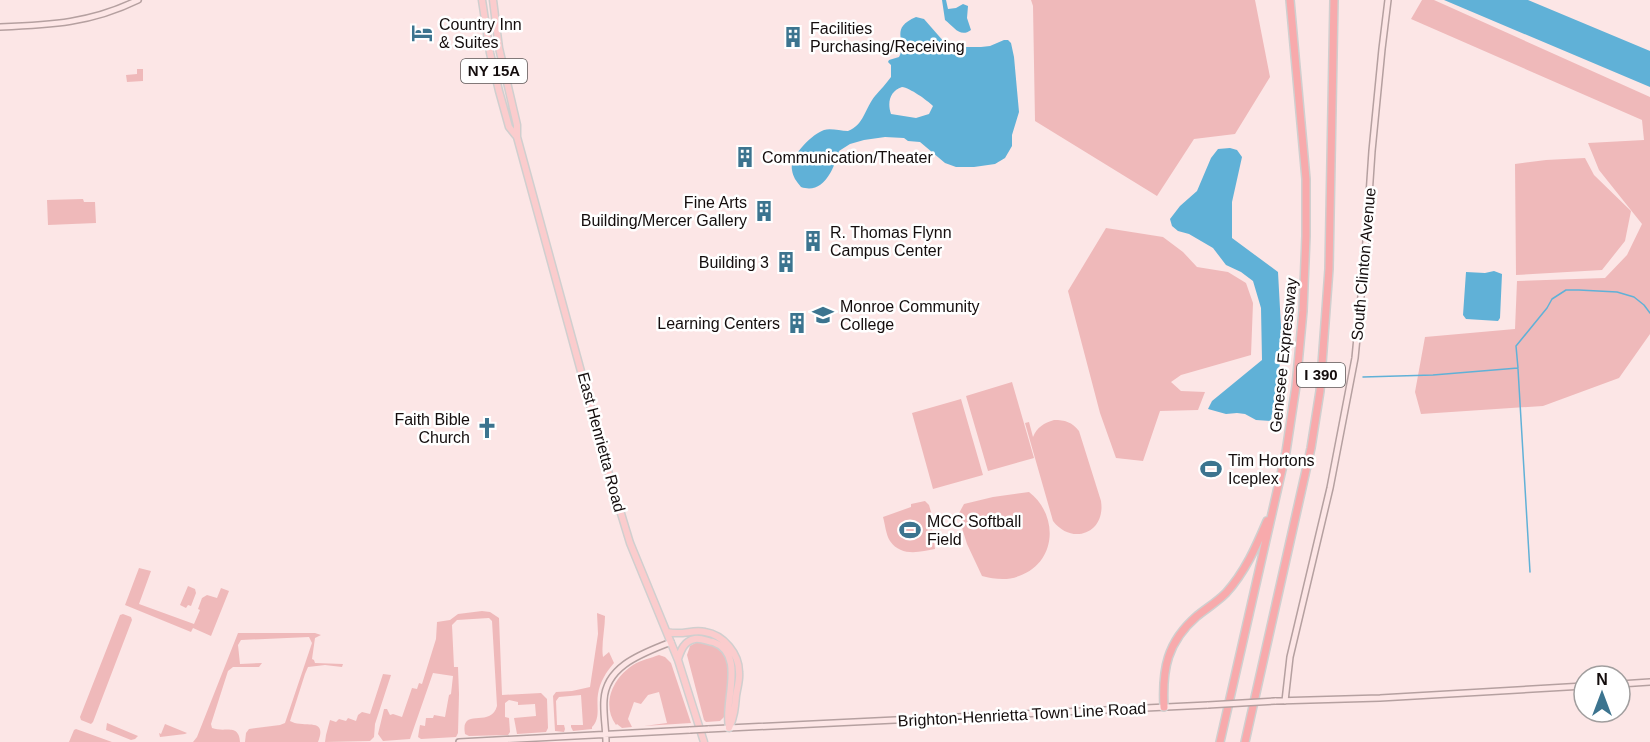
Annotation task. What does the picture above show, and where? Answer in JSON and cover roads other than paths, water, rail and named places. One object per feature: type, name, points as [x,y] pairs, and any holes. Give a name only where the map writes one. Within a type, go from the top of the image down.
[{"type":"highway","name":"Genesee Expressway","points":[[1220,742],[1286,452],[1296,386],[1303,312],[1306,179],[1290,0]]},
{"type":"highway","name":"I 390","points":[[1245,742],[1311,448],[1320,391],[1329,269],[1334,0]]},
{"type":"highway","points":[[1164,707],[1164,672],[1171,648],[1184,629],[1217,601],[1243,571],[1275,499]]},
{"type":"main road","name":"East Henrietta Road","points":[[482,0],[499,92],[508,127],[517,137]]},
{"type":"main road","name":"East Henrietta Road","points":[[492,0],[499,48],[517,125],[517,137],[607,464],[630,543],[668,632],[704,742]]},
{"type":"main road","points":[[668,632],[677,635],[705,632],[717,636],[734,652],[740,672],[734,717],[729,728]]},
{"type":"main road","points":[[678,660],[682,648],[691,639],[718,644],[725,651],[733,672],[726,716],[729,728]]},
{"type":"street","points":[[0,27],[78,21],[111,12],[138,0]]},
{"type":"street","name":"South Clinton Avenue","points":[[1285,701],[1290,657],[1330,488],[1355,358],[1372,151],[1388,0]]},
{"type":"street","points":[[606,742],[604,700],[605,691],[612,676],[630,661],[671,642]]},
{"type":"street","points":[[1632,683],[1650,682]]},
{"type":"street","name":"Brighton-Henrietta Town Line Road","points":[[459,742],[1572,687]]},
{"type":"water","points":[[942,0],[946,0],[948,9],[963,4],[968,6],[967,18],[971,30],[960,32],[945,20]]},
{"type":"water","points":[[1444,0],[1528,0],[1650,51],[1650,87]]},
{"type":"water","points":[[916,17],[924,19],[945,43],[959,47],[990,46],[1004,40],[1011,43],[1019,112],[1012,135],[1012,146],[1005,158],[995,164],[956,167],[945,163],[920,142],[885,137],[850,144],[839,151],[831,172],[822,184],[809,188],[801,187],[793,175],[794,159],[808,141],[819,132],[830,129],[848,131],[858,125],[872,101],[891,77],[891,65],[888,62],[899,57],[902,46],[901,31],[908,22]],"holes":[[[902,87],[933,106],[929,114],[916,118],[891,114],[889,105],[892,94]]]},
{"type":"water","points":[[1218,149],[1237,150],[1242,157],[1232,202],[1232,238],[1278,272],[1280,363],[1271,421],[1256,420],[1245,414],[1226,414],[1208,409],[1212,401],[1262,360],[1261,308],[1253,281],[1226,265],[1213,248],[1189,234],[1178,231],[1172,226],[1170,219],[1180,206],[1197,191],[1211,158]]},
{"type":"water","points":[[1494,271],[1502,274],[1500,318],[1498,321],[1466,319],[1463,315],[1466,272]]},
{"type":"waterway","points":[[1363,377],[1433,375],[1518,368],[1516,346],[1552,299],[1566,290],[1617,292],[1634,297],[1650,313]]},
{"type":"waterway","points":[[1518,369],[1530,572]]},
{"type":"place","name":"Country Inn & Suites","points":[[422,33]]},
{"type":"place","name":"Facilities Purchasing/Receiving","points":[[793,37]]},
{"type":"place","name":"Communication/Theater","points":[[745,157]]},
{"type":"place","name":"Fine Arts Building/Mercer Gallery","points":[[764,211]]},
{"type":"place","name":"R. Thomas Flynn Campus Center","points":[[813,241]]},
{"type":"place","name":"Building 3","points":[[786,262]]},
{"type":"place","name":"Monroe Community College","points":[[823,315]]},
{"type":"place","name":"Learning Centers","points":[[797,323]]},
{"type":"place","name":"Faith Bible Church","points":[[487,428]]},
{"type":"place","name":"Tim Hortons Iceplex","points":[[1211,469]]},
{"type":"place","name":"MCC Softball Field","points":[[910,530]]}]
